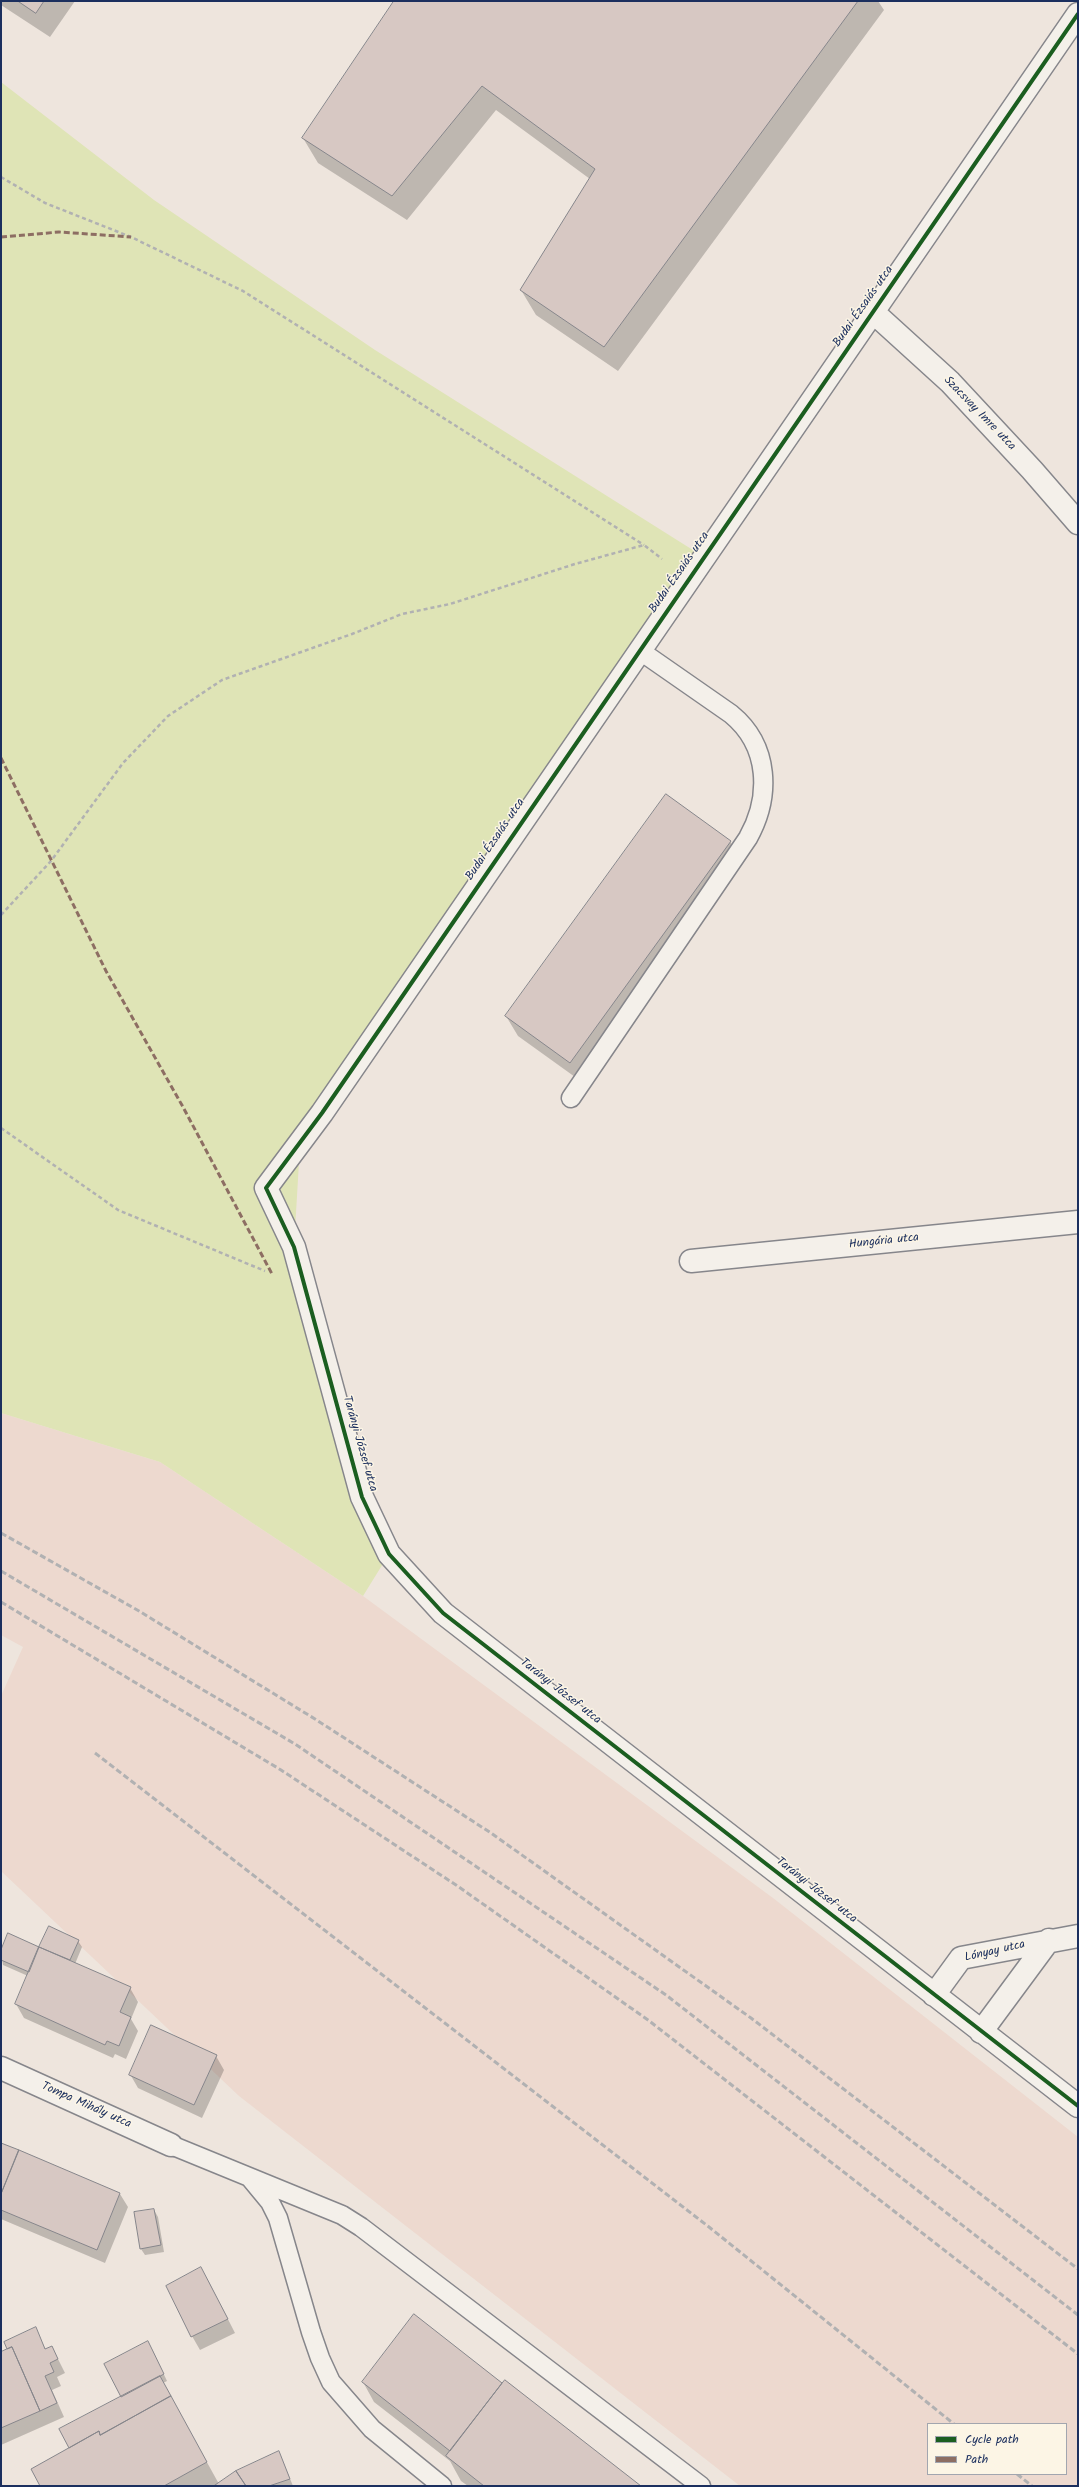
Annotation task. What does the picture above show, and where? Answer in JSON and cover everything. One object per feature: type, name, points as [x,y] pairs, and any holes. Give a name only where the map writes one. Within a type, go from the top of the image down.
[{"type":"street","name":"Budai Ézsaiás utca","points":[[300,1145],[639,650],[689,580],[1078,14]]},
{"type":"street","name":"Szacsvay Imre utca","points":[[873,312],[950,382],[1032,470],[1078,523]]},
{"type":"street","name":"Tarányi József utca","points":[[300,1145],[266,1188],[294,1247],[362,1497],[389,1554],[443,1613],[1078,2106]]},
{"type":"street","name":"Hungária utca","points":[[691,1261],[1078,1222]]},
{"type":"street","name":"Lónyay utca","points":[[934,1995],[961,1958],[1049,1940],[1078,1936]]},
{"type":"street","name":"Lónyay utca","points":[[981,2032],[1049,1940]]},
{"type":"street","name":"Tompa Mihály utca","points":[[1,2068],[171,2145]]},
{"type":"lane","points":[[571,1098],[748,838],[756,825],[764,795],[763,767],[760,756],[756,745],[745,727],[727,711],[639,650]]},
{"type":"lane","points":[[171,2145],[342,2216],[362,2226],[701,2486]]},
{"type":"lane","points":[[249,2177],[267,2197],[278,2218],[311,2332],[331,2382],[372,2428],[442,2486]]},
{"type":"path","points":[[1,177],[45,203],[131,237],[243,291],[644,545],[689,580]]},
{"type":"path","points":[[1,915],[51,862],[123,763],[168,716],[222,680],[402,614],[450,604],[575,564],[644,545]]},
{"type":"path","points":[[1,1128],[118,1210],[272,1274]]},
{"type":"shaded area","points":[[1,1413],[160,1462],[363,1596],[773,1898],[1078,2137],[1078,2486],[740,2486],[239,2096],[1,1871],[1,1696],[23,1647],[1,1635]]},
{"type":"green space","points":[[1,82],[154,200],[375,350],[704,557],[300,1145],[294,1247],[389,1554],[363,1596],[160,1462],[1,1413]]},
{"type":"building","points":[[18,1],[44,1],[36,13]]},
{"type":"building","points":[[394,1],[858,1],[604,347],[520,290],[595,169],[482,86],[392,196],[302,138]]},
{"type":"building","points":[[666,794],[731,841],[570,1063],[505,1016]]},
{"type":"building","points":[[49,1926],[79,1940],[70,1960],[39,1947]]},
{"type":"building","points":[[8,1933],[39,1947],[29,1972],[1,1960],[1,1950]]},
{"type":"building","points":[[39,1947],[131,1987],[120,2012],[131,2017],[119,2046],[107,2041],[105,2045],[15,2004]]},
{"type":"building","points":[[151,2025],[217,2055],[194,2105],[129,2075]]},
{"type":"building","points":[[1,2143],[19,2150],[1,2194]]},
{"type":"building","points":[[19,2150],[120,2193],[97,2250],[1,2210],[1,2194]]},
{"type":"building","points":[[154,2209],[161,2245],[140,2249],[134,2212]]},
{"type":"building","points":[[201,2267],[228,2319],[191,2337],[166,2286]]},
{"type":"building","points":[[414,2314],[502,2383],[450,2451],[362,2382]]},
{"type":"building","points":[[36,2327],[45,2349],[52,2346],[58,2359],[50,2363],[54,2372],[45,2376],[57,2403],[40,2411],[12,2347],[7,2349],[4,2342]]},
{"type":"building","points":[[148,2341],[164,2374],[121,2397],[104,2364]]},
{"type":"building","points":[[12,2347],[40,2411],[1,2428],[1,2352]]},
{"type":"building","points":[[160,2376],[171,2396],[100,2435],[99,2431],[69,2448],[59,2429]]},
{"type":"building","points":[[505,2380],[641,2486],[484,2486],[446,2456]]},
{"type":"building","points":[[171,2396],[207,2462],[164,2486],[40,2486],[31,2469],[99,2431],[100,2435]]},
{"type":"building","points":[[279,2451],[290,2479],[269,2486],[246,2486],[236,2471]]},
{"type":"building","points":[[236,2471],[246,2486],[214,2486]]},
{"type":"railway","points":[[1,1533],[139,1611],[315,1719],[491,1833],[751,2018],[1078,2269]]},
{"type":"railway","points":[[1,1571],[295,1744],[666,1995],[1078,2315]]},
{"type":"railway","points":[[1,1602],[281,1770],[456,1885],[648,2020],[1078,2354]]},
{"type":"railway","points":[[95,1753],[709,2227],[953,2423]]},
{"type":"railway","points":[[1018,2475],[1032,2486]]},
{"type":"marked path","points":[[1,237],[59,232],[131,237]]},
{"type":"marked path","points":[[1,758],[106,971],[183,1107],[272,1274]]},
{"type":"cycle path","points":[[1078,14],[322,1113],[266,1188],[294,1247],[362,1497],[389,1554],[443,1613],[1078,2106]]}]
